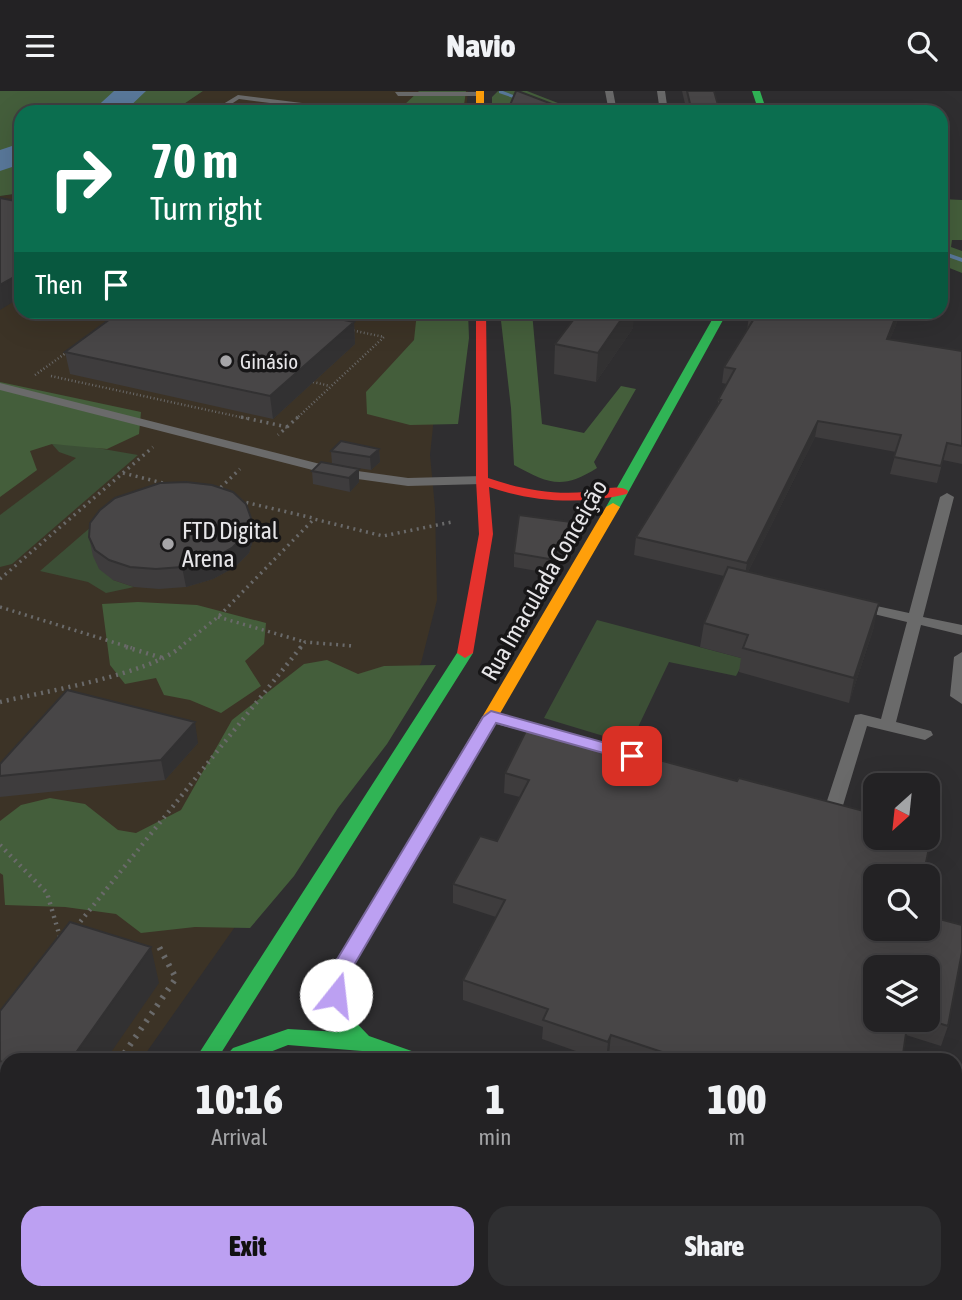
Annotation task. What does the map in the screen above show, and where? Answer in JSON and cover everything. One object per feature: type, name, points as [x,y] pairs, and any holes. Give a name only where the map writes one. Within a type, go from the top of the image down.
[{"type":"main road","points":[[481,319],[482,480],[514,492],[552,498],[588,498],[622,491]]},
{"type":"main road","name":"Rua Imaculada Conceição","points":[[362,1042],[335,1014],[337,976],[491,717],[719,319]]},
{"type":"main road","name":"Rua Imaculada Conceição","points":[[209,1053],[466,652],[486,534],[482,480]]},
{"type":"main road","points":[[250,1053],[288,1037],[362,1042],[393,1053]]},
{"type":"lane","points":[[383,105],[399,93],[480,92]]},
{"type":"lane","points":[[225,105],[238,97],[306,105]]},
{"type":"lane","points":[[0,386],[336,472],[408,482],[482,480]]},
{"type":"lane","points":[[887,725],[947,497]]},
{"type":"lane","points":[[845,603],[962,630]]},
{"type":"lane","points":[[962,657],[958,696],[962,699]]},
{"type":"lane","points":[[491,717],[568,739]]},
{"type":"lane","points":[[806,805],[832,812],[861,719],[925,734]]},
{"type":"path","points":[[225,498],[213,495],[384,337],[346,329]]},
{"type":"path","points":[[14,390],[71,350]]},
{"type":"path","points":[[38,373],[287,427]]},
{"type":"path","points":[[313,382],[331,386]]},
{"type":"path","points":[[170,402],[176,398]]},
{"type":"path","points":[[0,579],[172,430]]},
{"type":"path","points":[[123,473],[174,485]]},
{"type":"path","points":[[238,501],[383,536],[456,521]]},
{"type":"path","points":[[0,702],[79,684],[166,659],[218,617],[314,519]]},
{"type":"path","points":[[0,607],[166,659]]},
{"type":"path","points":[[218,617],[306,642],[353,646]]},
{"type":"path","points":[[0,845],[47,893],[62,944],[306,642]]},
{"type":"path","points":[[70,693],[79,684]]},
{"type":"path","points":[[124,1053],[176,978],[158,944]]},
{"type":"shaded area","points":[[203,91],[468,91],[467,105],[182,105]]},
{"type":"shaded area","points":[[14,194],[14,319],[444,319],[430,455],[435,508],[437,600],[421,663],[146,1053],[0,1053],[0,196]]},
{"type":"green space","points":[[0,91],[203,91],[182,105],[14,105],[14,194],[0,196]]},
{"type":"green space","points":[[419,91],[466,91],[464,105],[404,105]]},
{"type":"green space","points":[[498,91],[527,91],[563,105],[492,105],[492,97]]},
{"type":"green space","points":[[948,199],[962,200],[962,240],[952,240],[951,247],[962,251],[962,273],[948,267]]},
{"type":"green space","points":[[416,319],[468,319],[469,338],[458,424],[410,425],[367,414],[366,392],[414,340]]},
{"type":"green space","points":[[501,319],[533,319],[542,424],[584,433],[621,386],[636,389],[594,462],[597,468],[565,482],[537,477],[514,465],[511,408]]},
{"type":"green space","points":[[0,382],[141,412],[139,434],[107,449],[52,444],[30,451],[37,470],[0,497]]},
{"type":"green space","points":[[52,444],[80,445],[138,455],[12,564],[0,567],[0,515],[76,458],[59,452]]},
{"type":"green space","points":[[106,514],[113,580],[134,587],[106,593],[88,582],[40,571]]},
{"type":"green space","points":[[138,602],[197,605],[266,623],[264,644],[245,661],[261,686],[221,713],[190,700],[164,695],[156,678],[125,684],[110,665],[102,604]]},
{"type":"green space","points":[[597,620],[745,659],[736,676],[669,662],[630,744],[544,718]]},
{"type":"green space","points":[[327,660],[358,674],[384,666],[436,665],[387,744],[338,808],[294,876],[250,928],[195,927],[141,933],[116,914],[65,907],[5,905],[3,875],[0,873],[0,821],[21,805],[50,798],[85,804],[118,830],[136,833],[181,810],[232,720],[304,664]]},
{"type":"building","points":[[518,91],[555,105],[510,105]]},
{"type":"building","points":[[687,91],[714,91],[718,105],[690,105]]},
{"type":"building","points":[[0,198],[14,201],[14,277],[0,285]]},
{"type":"building","points":[[110,319],[339,319],[354,322],[270,396],[65,352]]},
{"type":"building","points":[[574,319],[621,319],[598,353],[555,344]]},
{"type":"building","points":[[754,319],[895,319],[887,339],[962,351],[962,446],[947,443],[941,466],[894,457],[901,435],[818,421],[747,563],[636,537],[721,400],[718,400],[735,369],[724,367]]},
{"type":"building","points":[[341,441],[379,449],[370,457],[331,451]]},
{"type":"building","points":[[321,462],[359,469],[349,478],[312,471]]},
{"type":"building","points":[[160,483],[212,485],[233,492],[246,504],[251,518],[247,533],[232,548],[210,560],[182,567],[156,569],[130,567],[109,560],[95,550],[89,537],[90,523],[100,510],[115,498]]},
{"type":"building","points":[[519,515],[571,522],[549,559],[514,553]]},
{"type":"building","points":[[728,567],[879,603],[854,678],[743,648],[748,635],[704,623]]},
{"type":"building","points":[[67,690],[195,722],[161,760],[0,776],[0,764]]},
{"type":"building","points":[[529,725],[737,781],[739,778],[863,811],[863,851],[928,851],[926,864],[863,864],[863,941],[940,941],[940,919],[962,925],[962,952],[948,1026],[940,1024],[940,955],[863,955],[863,1032],[906,1032],[903,1053],[665,1053],[611,1035],[608,1042],[543,1020],[548,1009],[463,980],[505,900],[453,884],[480,836],[497,841],[529,780],[505,773]]},
{"type":"building","points":[[70,922],[151,947],[76,1053],[0,1053],[0,1011]]},
{"type":"waterway","points":[[115,105],[132,91]]},
{"type":"waterway","points":[[501,92],[524,100]]},
{"type":"waterway","points":[[0,161],[14,156]]},
{"type":"waterway","points":[[948,255],[962,260]]},
{"type":"traffic: fast","points":[[756,91],[761,105]]},
{"type":"traffic: fast","points":[[613,507],[719,319]]},
{"type":"traffic: fast","points":[[209,1053],[465,653]]},
{"type":"traffic: fast","points":[[362,1042],[335,1014],[337,976],[438,806]]},
{"type":"traffic: fast","points":[[243,1053],[288,1037],[362,1042],[393,1053]]},
{"type":"traffic: slow","points":[[480,91],[480,105]]},
{"type":"traffic: slow","points":[[438,806],[613,507]]},
{"type":"traffic: jam","points":[[465,653],[486,534],[482,480],[481,319]]},
{"type":"traffic: jam","points":[[482,480],[517,491],[551,496],[586,496],[622,491]]},
{"type":"place","name":"Ginásio","points":[[226,361]]},
{"type":"place","name":"FTD Digital Arena","points":[[168,544]]},
{"type":"route","points":[[336,995],[337,976],[491,717],[632,756]]}]
